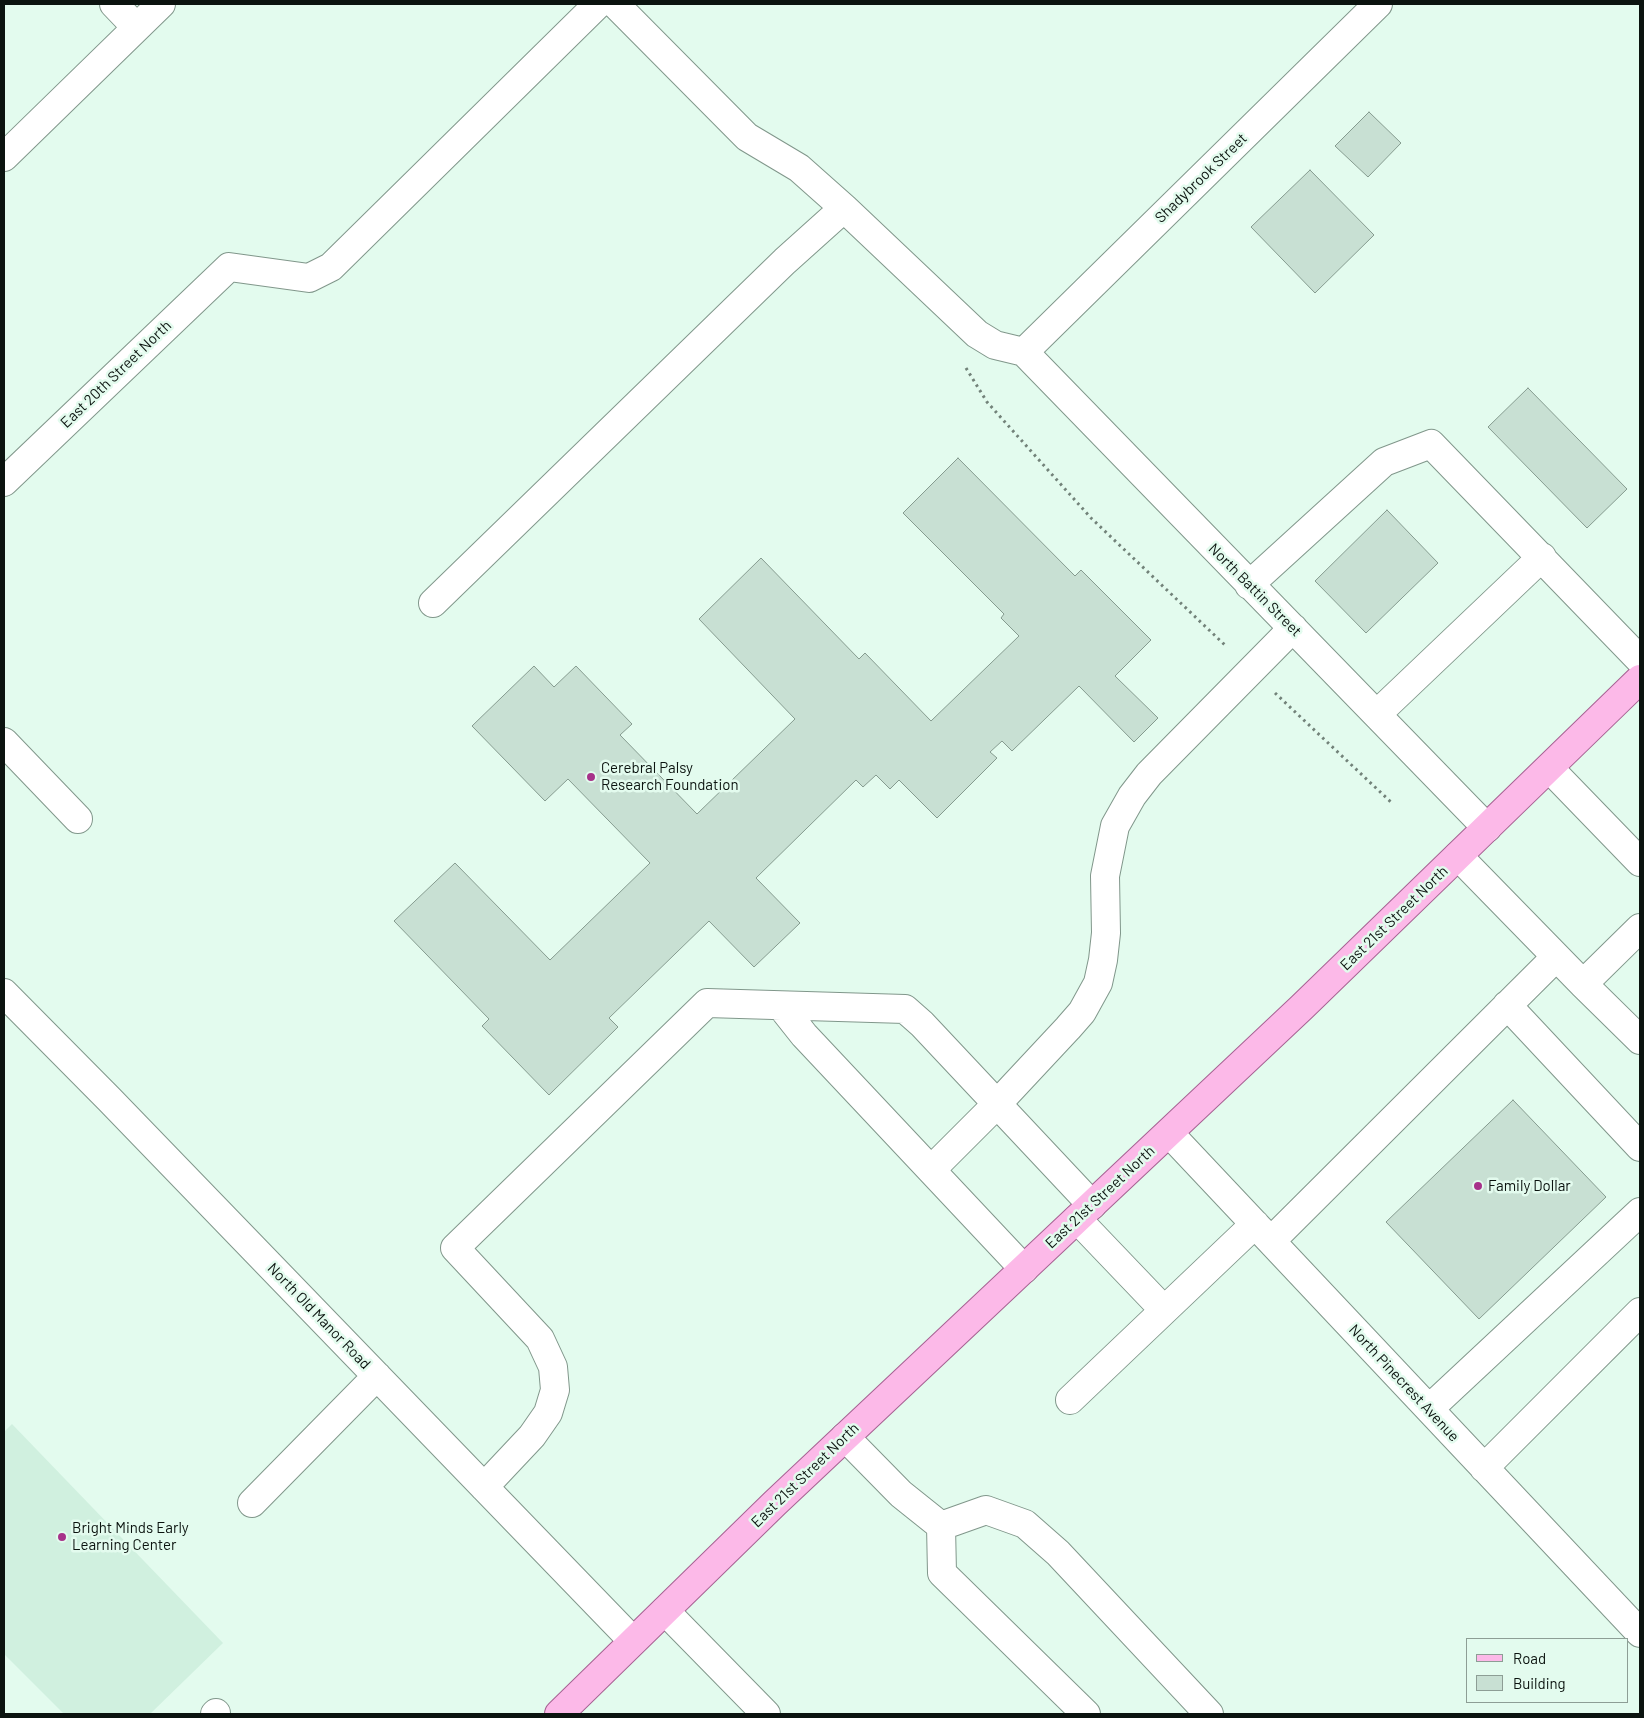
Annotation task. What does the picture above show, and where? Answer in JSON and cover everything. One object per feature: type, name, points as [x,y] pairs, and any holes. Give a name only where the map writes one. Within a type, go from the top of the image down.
[{"type":"main road","name":"East 21st Street North","points":[[559,1714],[845,1437],[1302,1007],[1640,679]]},
{"type":"street","points":[[114,4],[136,27]]},
{"type":"street","points":[[4,157],[161,4]]},
{"type":"street","name":"East 20th Street North","points":[[4,482],[229,267],[310,278],[332,267],[598,4]]},
{"type":"street","points":[[615,4],[747,137],[799,168],[977,334],[995,345],[1024,352]]},
{"type":"street","name":"Shadybrook Street","points":[[1024,352],[1378,4]]},
{"type":"street","points":[[433,603],[785,261],[844,208]]},
{"type":"street","name":"North Battin Street","points":[[1024,352],[1487,828]]},
{"type":"street","points":[[1249,585],[1384,462],[1431,444],[1640,660]]},
{"type":"street","points":[[1377,714],[1542,557]]},
{"type":"street","points":[[931,1170],[997,1104],[1068,1028],[1082,1012],[1098,983],[1106,933],[1105,876],[1115,826],[1132,796],[1149,774],[1293,628]]},
{"type":"street","points":[[4,742],[78,819]]},
{"type":"street","points":[[1549,768],[1640,862]]},
{"type":"street","points":[[1458,856],[1640,1040]]},
{"type":"street","points":[[1584,984],[1640,928]]},
{"type":"street","points":[[1070,1400],[1164,1310],[1263,1233],[1507,1006],[1556,957]]},
{"type":"street","name":"North Old Manor Road","points":[[4,993],[109,1099],[633,1641]]},
{"type":"street","points":[[484,1487],[532,1436],[548,1413],[555,1390],[553,1367],[540,1339],[455,1248],[707,1003],[905,1010],[922,1024],[997,1104],[1164,1310]]},
{"type":"street","points":[[781,1006],[804,1034],[1024,1269]]},
{"type":"street","points":[[1507,1006],[1640,1147]]},
{"type":"street","name":"North Pinecrest Avenue","points":[[1169,1133],[1640,1632]]},
{"type":"street","points":[[1429,1409],[1640,1212]]},
{"type":"street","points":[[1484,1468],[1640,1312]]},
{"type":"street","points":[[252,1502],[377,1376]]},
{"type":"street","points":[[845,1437],[901,1494],[941,1526]]},
{"type":"street","points":[[941,1526],[986,1510],[1025,1524],[1058,1553],[1209,1714]]},
{"type":"street","points":[[941,1526],[942,1573],[1086,1714]]},
{"type":"street","points":[[665,1610],[766,1714]]},
{"type":"path","points":[[964,365],[986,402],[1091,518],[1393,804]]},
{"type":"shaded area","name":"Bright Minds Early Learning Center","points":[[12,1424],[223,1643],[150,1714],[64,1714],[4,1654],[4,1432]]},
{"type":"building","points":[[1369,112],[1401,143],[1368,177],[1335,146]]},
{"type":"building","points":[[1310,170],[1374,235],[1315,293],[1251,227]]},
{"type":"building","points":[[1528,388],[1627,489],[1587,528],[1488,427]]},
{"type":"building","name":"Cerebral Palsy Research Foundation","points":[[958,458],[1075,576],[1081,570],[1151,640],[1115,676],[1158,718],[1134,742],[1079,686],[1012,751],[1002,741],[990,752],[997,758],[937,818],[899,780],[890,789],[876,775],[863,787],[856,780],[756,878],[800,923],[754,967],[709,921],[609,1018],[618,1027],[549,1095],[482,1026],[489,1019],[394,921],[455,863],[550,960],[650,863],[568,779],[545,801],[472,726],[534,666],[554,687],[576,666],[632,724],[620,735],[697,814],[795,719],[699,619],[761,558],[859,659],[865,653],[931,721],[1019,636],[1001,618],[1004,614],[903,513]]},
{"type":"building","points":[[1387,510],[1438,563],[1366,633],[1315,581]]},
{"type":"building","points":[[1513,1100],[1606,1197],[1479,1319],[1386,1222]]},
{"type":"place","name":"Cerebral Palsy Research Foundation","points":[[591,777]]},
{"type":"place","name":"Family Dollar","points":[[1478,1186]]},
{"type":"place","name":"Bright Minds Early Learning Center","points":[[62,1537]]}]
